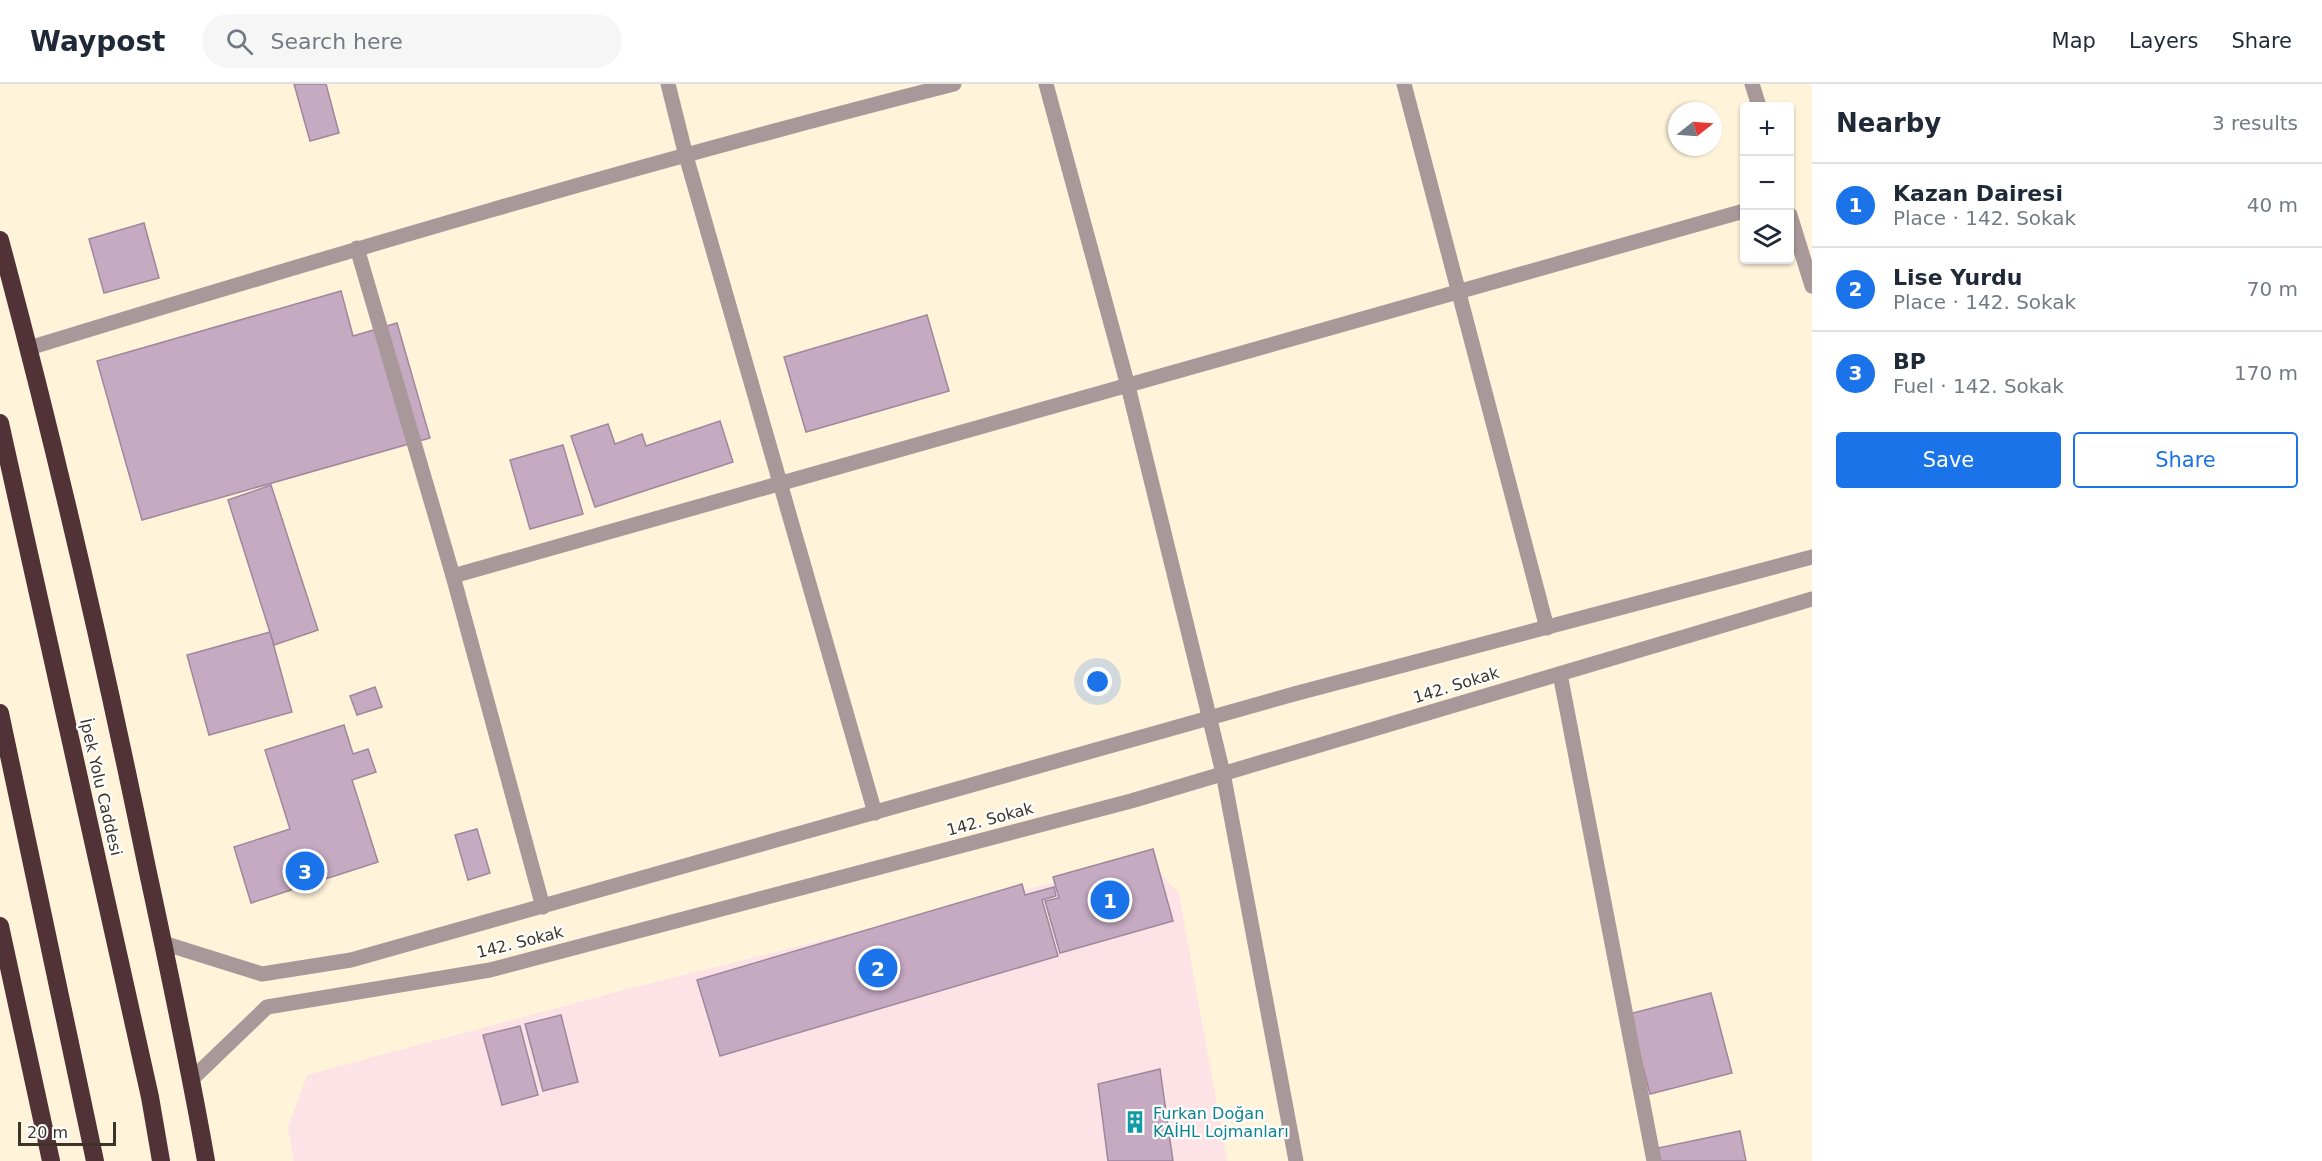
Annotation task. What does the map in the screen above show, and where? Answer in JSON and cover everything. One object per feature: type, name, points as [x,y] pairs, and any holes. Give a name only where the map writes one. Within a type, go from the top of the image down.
[{"type":"highway","points":[[0,240],[29,348],[117,721],[192,1079],[206,1161]]},
{"type":"highway","name":"İpek Yolu Caddesi","points":[[0,423],[145,1074],[161,1161]]},
{"type":"highway","points":[[0,713],[95,1161]]},
{"type":"highway","points":[[0,926],[51,1161]]},
{"type":"street","points":[[668,84],[686,156],[875,813]]},
{"type":"street","points":[[29,348],[357,248],[954,84]]},
{"type":"street","points":[[1046,84],[1128,386],[1223,773],[1296,1161]]},
{"type":"street","points":[[1404,84],[1546,628]]},
{"type":"street","points":[[1752,84],[1758,102]]},
{"type":"street","points":[[453,576],[1740,212]]},
{"type":"street","points":[[1794,228],[1812,286]]},
{"type":"street","points":[[357,248],[453,576],[543,907]]},
{"type":"street","points":[[163,943],[262,974],[351,960],[1208,719],[1812,557]]},
{"type":"street","name":"142. Sokak","points":[[192,1079],[267,1007],[490,970],[1131,801],[1812,598]]},
{"type":"street","points":[[1560,674],[1654,1161]]},
{"type":"shaded area","points":[[1148,859],[1179,894],[1227,1161],[294,1161],[288,1128],[307,1075],[628,989]]},
{"type":"building","points":[[294,84],[326,84],[339,133],[310,141]]},
{"type":"building","points":[[144,223],[159,278],[104,293],[89,239]]},
{"type":"building","points":[[341,291],[353,336],[397,323],[430,438],[142,520],[97,361]]},
{"type":"building","points":[[927,315],[949,391],[806,432],[784,357]]},
{"type":"building","points":[[720,421],[733,462],[595,507],[571,436],[608,424],[615,444],[642,434],[646,446]]},
{"type":"building","points":[[563,445],[583,514],[530,529],[510,460]]},
{"type":"building","points":[[271,485],[318,630],[274,645],[228,500]]},
{"type":"building","points":[[270,632],[292,712],[209,735],[187,655]]},
{"type":"building","points":[[375,687],[382,707],[357,715],[350,696]]},
{"type":"building","points":[[344,725],[353,754],[368,749],[376,772],[352,780],[378,862],[251,903],[234,847],[290,829],[265,750]]},
{"type":"building","points":[[477,829],[490,873],[468,880],[455,835]]},
{"type":"building","points":[[1153,849],[1173,921],[1060,953],[1045,901],[1059,898],[1053,877]]},
{"type":"building","points":[[1022,884],[1025,895],[1054,887],[1056,896],[1042,900],[1058,956],[720,1056],[697,980]]},
{"type":"building","points":[[1711,993],[1732,1073],[1650,1094],[1629,1014]]},
{"type":"building","points":[[561,1015],[578,1082],[543,1091],[525,1024]]},
{"type":"building","points":[[520,1026],[538,1095],[502,1105],[483,1035]]},
{"type":"building","name":"Furkan Doğan KAİHL Lojmanları","points":[[1160,1069],[1173,1161],[1108,1161],[1098,1084]]},
{"type":"building","points":[[1740,1131],[1746,1161],[1661,1161],[1658,1148]]},
{"type":"place","name":"BP","points":[[305,871]]},
{"type":"place","name":"Kazan Dairesi","points":[[1110,900]]},
{"type":"place","name":"Lise Yurdu","points":[[878,968]]},
{"type":"place","name":"Furkan Doğan KAİHL Lojmanları","points":[[1135,1122]]}]
